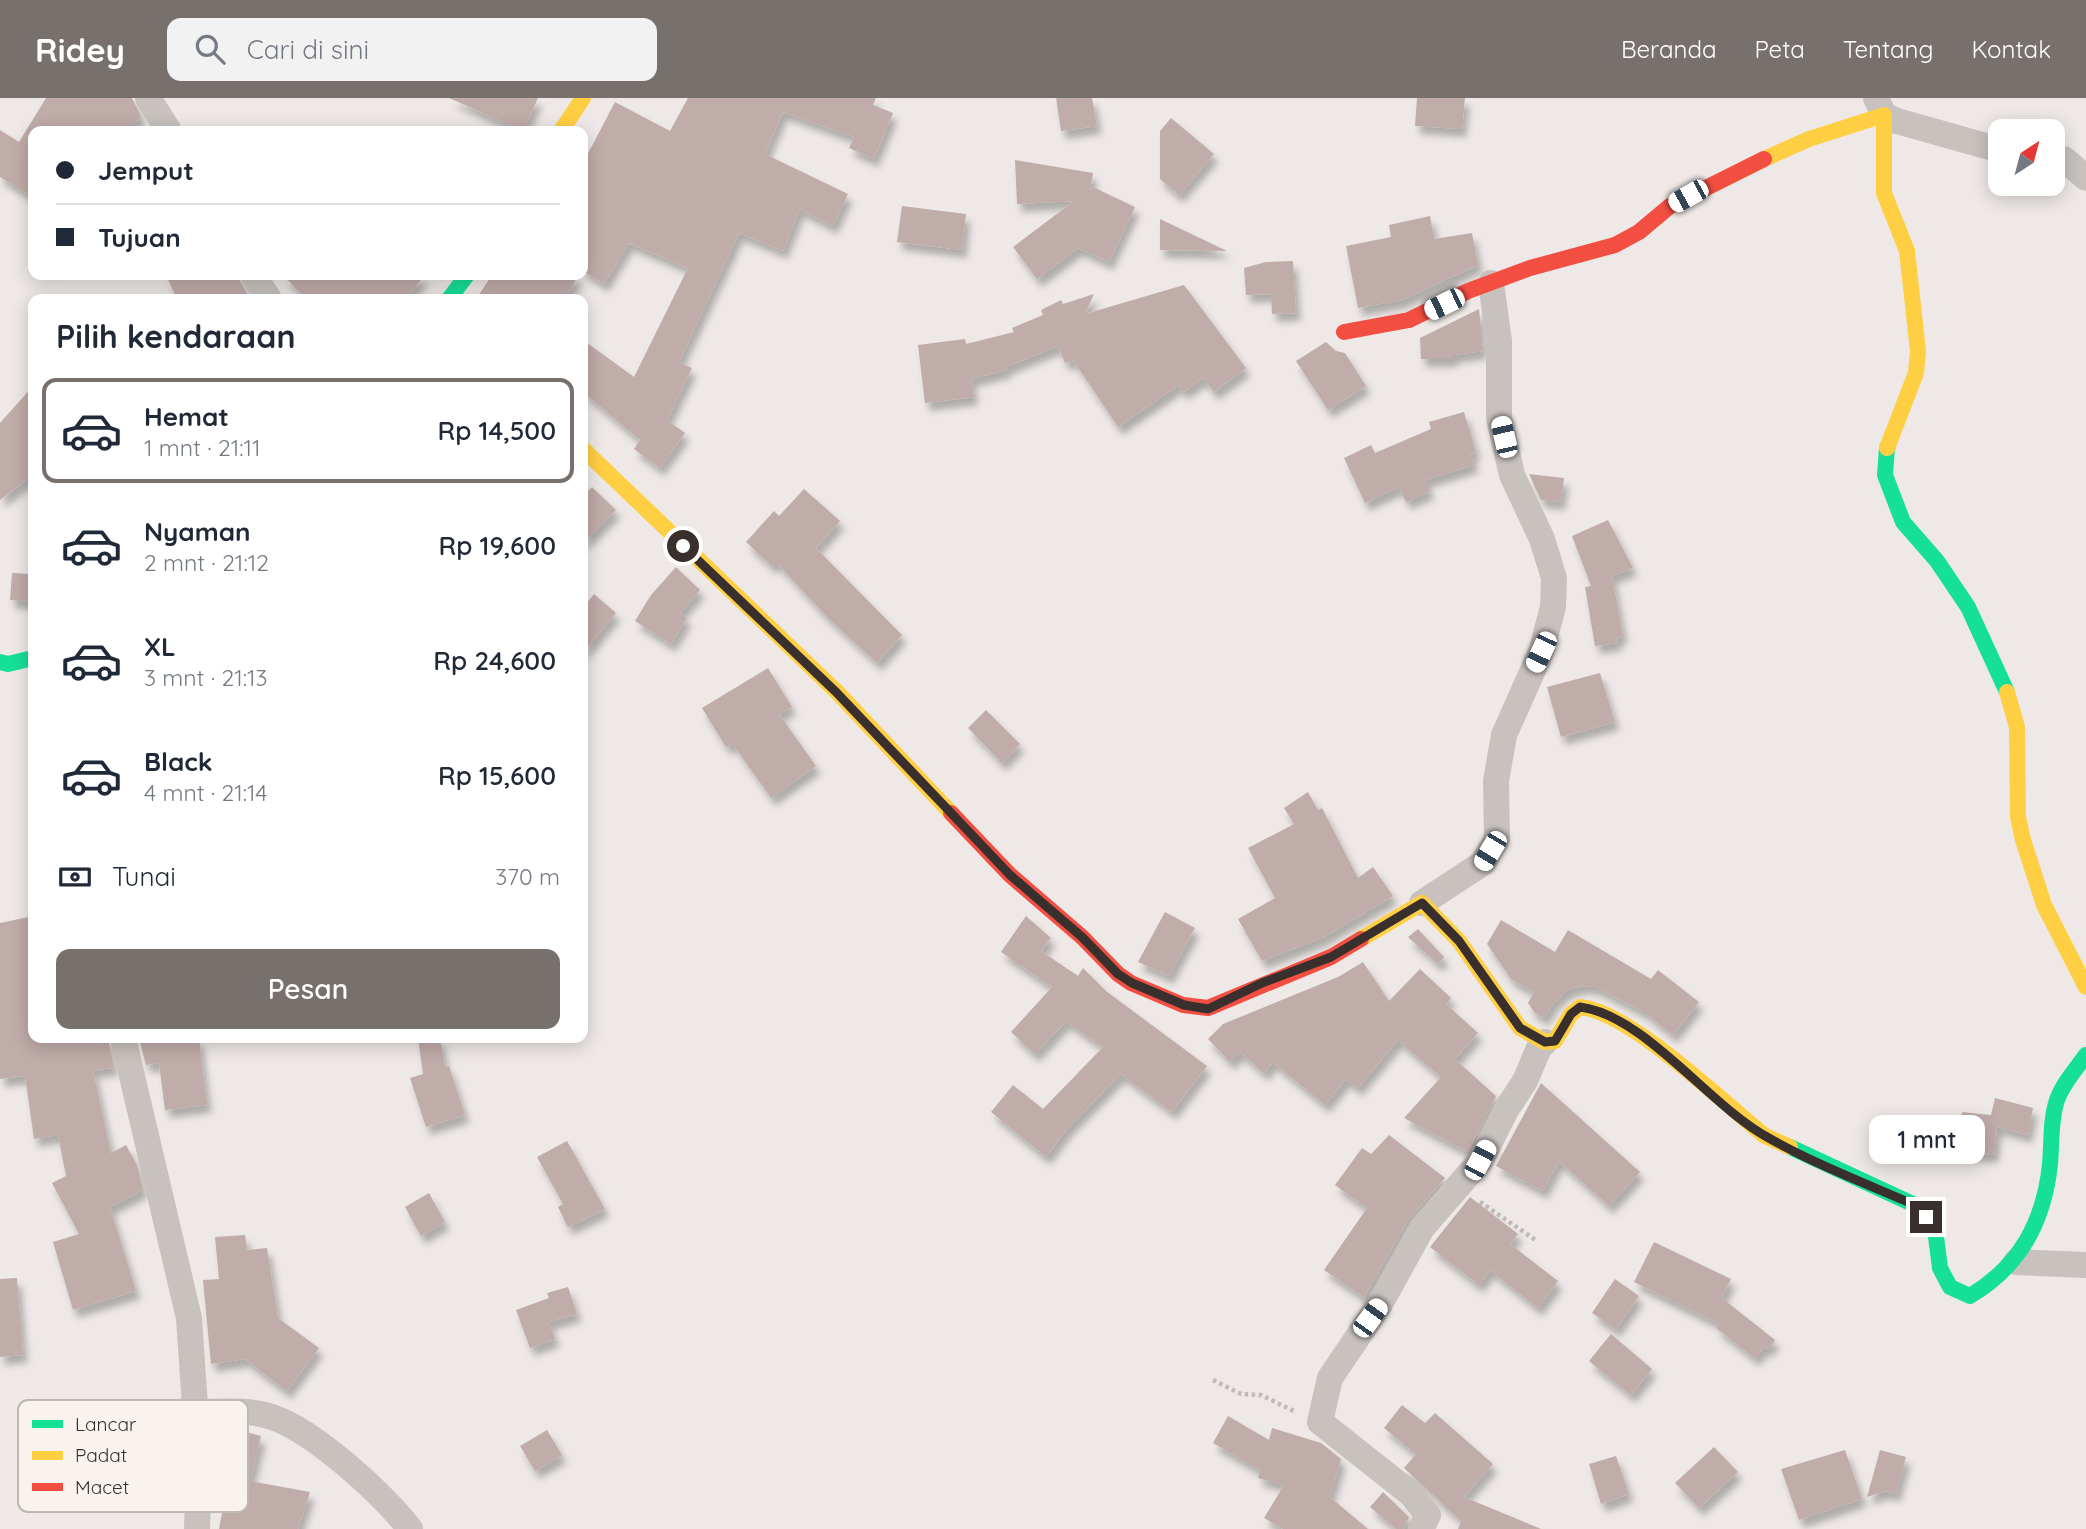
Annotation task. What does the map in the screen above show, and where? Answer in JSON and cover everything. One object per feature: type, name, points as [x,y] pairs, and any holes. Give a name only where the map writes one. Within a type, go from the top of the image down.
[{"type":"main road","points":[[564,126],[583,98]]},
{"type":"main road","points":[[1345,332],[1409,320],[1530,268],[1615,245],[1639,232],[1670,206],[1723,177],[1880,107],[1884,192],[1907,251],[1918,351],[1916,373],[1884,457],[1885,475],[1903,522],[1937,561],[1968,607],[2003,678],[2017,727],[2018,817],[2023,840],[2045,905],[2086,987]]},
{"type":"main road","points":[[588,454],[836,692],[1010,875],[1082,937],[1118,974],[1132,983],[1184,1005],[1208,1009],[1262,983],[1331,957],[1422,903],[1459,941],[1520,1028],[1545,1042],[1555,1041],[1571,1014],[1580,1007],[1593,1008],[1634,1030],[1765,1136],[1917,1206],[1935,1229],[1940,1268],[1950,1287],[1970,1296],[1991,1285],[2016,1262],[2040,1218],[2050,1169],[2057,1100],[2086,1055]]},
{"type":"main road","points":[[0,662],[8,664],[28,660]]},
{"type":"street","points":[[148,98],[166,126]]},
{"type":"street","points":[[1880,107],[1988,146]]},
{"type":"street","points":[[2068,157],[2086,178]]},
{"type":"street","points":[[1422,903],[1483,863],[1497,839],[1496,781],[1504,735],[1541,652],[1553,607],[1554,578],[1542,539],[1512,475],[1499,418],[1499,341],[1491,283]]},
{"type":"street","points":[[1421,1529],[1428,1515],[1410,1494],[1320,1422],[1330,1378],[1380,1304],[1422,1228],[1464,1182],[1480,1160],[1506,1110],[1525,1081],[1539,1048],[1545,1042]]},
{"type":"street","points":[[124,1043],[190,1318],[195,1400]]},
{"type":"street","points":[[2016,1262],[2086,1265]]},
{"type":"street","points":[[248,1412],[271,1416],[298,1429],[367,1484],[395,1510],[410,1529]]},
{"type":"path","points":[[1464,1182],[1488,1209],[1524,1229],[1537,1241]]},
{"type":"path","points":[[1213,1380],[1241,1394],[1272,1399],[1320,1422]]},
{"type":"building","points":[[46,98],[132,98],[141,116],[132,126],[29,126]]},
{"type":"building","points":[[449,98],[538,98],[525,126],[512,126]]},
{"type":"building","points":[[688,98],[876,98],[873,105],[893,113],[874,159],[849,148],[854,137],[783,112],[765,154],[848,194],[833,226],[800,209],[783,251],[739,233],[679,362],[692,368],[667,420],[685,433],[660,468],[634,449],[640,440],[588,396],[588,344],[634,377],[688,268],[629,243],[604,284],[588,274],[588,153],[615,102],[670,131]]},
{"type":"building","points":[[1056,98],[1092,98],[1097,126],[1061,131]]},
{"type":"building","points":[[1417,98],[1465,98],[1462,129],[1415,126]]},
{"type":"building","points":[[1171,118],[1214,154],[1179,195],[1160,179],[1160,131]]},
{"type":"building","points":[[28,127],[28,194],[0,177],[0,130],[19,142]]},
{"type":"building","points":[[1015,160],[1093,173],[1090,190],[1093,187],[1135,207],[1109,262],[1078,248],[1037,279],[1013,247],[1074,201],[1017,204]]},
{"type":"building","points":[[902,206],[966,214],[962,250],[897,242]]},
{"type":"building","points":[[1430,216],[1434,239],[1472,233],[1478,265],[1402,300],[1358,308],[1346,246],[1391,237],[1389,225]]},
{"type":"building","points":[[1160,219],[1227,251],[1160,250]]},
{"type":"building","points":[[1293,261],[1296,313],[1272,314],[1271,294],[1246,295],[1244,268],[1266,262]]},
{"type":"building","points":[[168,280],[240,280],[247,294],[175,294]]},
{"type":"building","points":[[288,280],[421,280],[409,294],[301,294]]},
{"type":"building","points":[[489,280],[576,280],[567,294],[479,294]]},
{"type":"building","points":[[1184,285],[1246,368],[1214,392],[1203,378],[1183,392],[1179,385],[1118,427],[1073,360],[1065,363],[1058,346],[1006,367],[1007,370],[971,379],[974,397],[925,403],[918,345],[965,339],[966,344],[1014,332],[1012,328],[1043,315],[1041,310],[1061,300],[1063,304],[1094,294],[1085,314]]},
{"type":"building","points":[[1479,309],[1483,351],[1453,355],[1453,359],[1421,359],[1420,338]]},
{"type":"building","points":[[1326,342],[1336,351],[1345,353],[1366,386],[1328,410],[1296,361]]},
{"type":"building","points":[[28,392],[28,479],[0,500],[0,423]]},
{"type":"building","points":[[1464,412],[1476,452],[1471,454],[1474,465],[1425,480],[1430,491],[1406,502],[1399,487],[1365,503],[1344,458],[1371,445],[1375,453],[1431,429],[1429,422]]},
{"type":"building","points":[[1529,474],[1564,478],[1561,502],[1541,500]]},
{"type":"building","points":[[592,487],[616,510],[588,538],[588,491]]},
{"type":"building","points":[[804,489],[840,521],[816,548],[902,635],[877,663],[826,616],[776,562],[772,566],[746,542],[774,511],[779,516]]},
{"type":"building","points":[[1608,520],[1633,568],[1612,576],[1623,636],[1616,638],[1617,643],[1595,646],[1585,587],[1591,586],[1572,536]]},
{"type":"building","points":[[676,567],[700,590],[680,613],[687,618],[671,644],[635,621],[651,595]]},
{"type":"building","points":[[12,573],[28,574],[28,602],[10,600]]},
{"type":"building","points":[[594,594],[616,613],[588,647],[588,602]]},
{"type":"building","points":[[768,668],[792,707],[779,714],[816,766],[771,798],[732,743],[726,747],[702,708]]},
{"type":"building","points":[[1600,673],[1615,722],[1561,737],[1547,687]]},
{"type":"building","points":[[986,710],[1020,744],[1002,763],[968,728]]},
{"type":"building","points":[[1308,792],[1318,810],[1322,808],[1358,878],[1373,867],[1393,896],[1322,938],[1262,961],[1238,919],[1275,898],[1248,848],[1294,824],[1284,808]]},
{"type":"building","points":[[1165,912],[1195,928],[1169,976],[1138,962]]},
{"type":"building","points":[[1026,916],[1051,938],[1041,951],[1078,976],[1083,968],[1106,991],[1207,1066],[1172,1112],[1121,1074],[1067,1129],[1046,1157],[991,1112],[1013,1085],[1043,1109],[1103,1047],[1066,1021],[1035,1054],[1011,1032],[1052,987],[1001,952]]},
{"type":"building","points":[[28,917],[28,1043],[109,1043],[114,1068],[93,1070],[111,1153],[126,1145],[137,1165],[143,1190],[110,1207],[136,1291],[73,1310],[53,1242],[79,1234],[52,1183],[66,1176],[58,1135],[34,1139],[25,1076],[0,1079],[0,923]]},
{"type":"building","points":[[1501,920],[1555,952],[1568,930],[1651,979],[1658,970],[1699,1002],[1673,1035],[1644,1012],[1595,987],[1581,986],[1567,990],[1553,1003],[1544,1018],[1534,1012],[1528,1003],[1534,992],[1511,979],[1487,944]]},
{"type":"building","points":[[1418,929],[1444,957],[1438,964],[1408,937]]},
{"type":"building","points":[[1363,962],[1389,1001],[1420,969],[1451,998],[1446,1004],[1478,1033],[1455,1059],[1496,1096],[1468,1152],[1404,1118],[1441,1077],[1398,1040],[1358,1088],[1346,1079],[1325,1105],[1273,1062],[1264,1073],[1240,1052],[1230,1062],[1208,1039],[1223,1024],[1338,977]]},
{"type":"building","points":[[140,1043],[200,1043],[207,1105],[165,1110],[159,1063],[146,1065]]},
{"type":"building","points":[[419,1043],[441,1043],[445,1067],[449,1066],[465,1115],[426,1127],[410,1078],[423,1074]]},
{"type":"building","points":[[1541,1083],[1640,1172],[1609,1206],[1559,1161],[1543,1191],[1496,1166]]},
{"type":"building","points":[[1995,1098],[2033,1108],[2028,1135],[1997,1127],[1994,1155],[1959,1152],[1962,1112],[1991,1115]]},
{"type":"building","points":[[1389,1135],[1445,1178],[1408,1220],[1364,1297],[1324,1270],[1367,1208],[1335,1185],[1362,1148],[1371,1154]]},
{"type":"building","points":[[567,1141],[605,1209],[568,1227],[558,1207],[563,1204],[537,1157]]},
{"type":"building","points":[[429,1193],[445,1222],[421,1236],[405,1207]]},
{"type":"building","points":[[1470,1197],[1518,1234],[1510,1244],[1558,1281],[1538,1308],[1490,1270],[1479,1285],[1430,1247]]},
{"type":"building","points":[[245,1235],[247,1250],[267,1248],[278,1318],[319,1348],[287,1391],[245,1359],[211,1364],[203,1280],[219,1279],[215,1237]]},
{"type":"building","points":[[1654,1242],[1731,1279],[1722,1298],[1775,1340],[1769,1349],[1764,1347],[1755,1358],[1716,1328],[1720,1324],[1634,1282]]},
{"type":"building","points":[[17,1278],[23,1355],[0,1357],[0,1279]]},
{"type":"building","points":[[1615,1279],[1639,1296],[1616,1329],[1592,1313]]},
{"type":"building","points":[[568,1287],[577,1314],[549,1322],[555,1339],[530,1348],[516,1310],[549,1298],[547,1293]]},
{"type":"building","points":[[1611,1334],[1652,1369],[1631,1395],[1589,1361]]},
{"type":"building","points":[[1402,1405],[1425,1423],[1435,1413],[1493,1464],[1464,1497],[1541,1529],[1458,1529],[1461,1521],[1404,1468],[1416,1454],[1384,1428]]},
{"type":"building","points":[[1228,1416],[1269,1440],[1272,1428],[1321,1443],[1341,1459],[1330,1497],[1368,1529],[1283,1529],[1264,1518],[1284,1485],[1258,1478],[1260,1470],[1213,1443]]},
{"type":"building","points":[[547,1430],[562,1455],[535,1471],[520,1446]]},
{"type":"building","points":[[248,1433],[261,1436],[250,1481],[310,1492],[298,1529],[219,1529],[222,1512],[248,1512]]},
{"type":"building","points":[[1714,1447],[1738,1472],[1699,1508],[1675,1483]]},
{"type":"building","points":[[1845,1450],[1862,1499],[1799,1520],[1781,1469]]},
{"type":"building","points":[[1880,1450],[1906,1457],[1896,1494],[1885,1491],[1867,1497]]},
{"type":"building","points":[[1616,1456],[1629,1494],[1601,1504],[1589,1464]]},
{"type":"building","points":[[1383,1492],[1409,1517],[1403,1529],[1396,1529],[1370,1507]]},
{"type":"traffic: fast","points":[[453,294],[463,280]]},
{"type":"traffic: fast","points":[[1887,448],[1885,475],[1903,522],[1937,561],[1968,607],[2007,692]]},
{"type":"traffic: fast","points":[[0,662],[8,664],[28,659]]},
{"type":"traffic: fast","points":[[1790,1147],[1917,1206],[1935,1229],[1940,1268],[1950,1287],[1970,1296],[2003,1271],[2016,1256],[2035,1223],[2047,1185],[2052,1124],[2057,1100],[2066,1082],[2086,1055]]},
{"type":"traffic: slow","points":[[564,126],[583,98]]},
{"type":"traffic: slow","points":[[1764,159],[1809,139],[1884,115],[1884,193],[1907,251],[1918,351],[1916,373],[1887,448]]},
{"type":"traffic: slow","points":[[588,454],[837,692],[951,813]]},
{"type":"traffic: slow","points":[[2007,692],[2017,727],[2018,817],[2023,840],[2044,905],[2086,987]]},
{"type":"traffic: slow","points":[[1361,939],[1422,903],[1459,941],[1520,1028],[1545,1042],[1555,1041],[1571,1014],[1580,1007],[1600,1012],[1624,1024],[1676,1061],[1765,1136],[1790,1147]]},
{"type":"traffic: jam","points":[[1344,332],[1409,320],[1468,291],[1530,268],[1615,245],[1639,232],[1670,206],[1764,159]]},
{"type":"traffic: jam","points":[[951,813],[1010,875],[1082,937],[1118,974],[1131,983],[1183,1005],[1208,1008],[1331,957],[1361,939]]},
{"type":"route","points":[[683,546],[836,692],[1010,875],[1064,920],[1118,974],[1132,983],[1184,1005],[1208,1009],[1245,990],[1331,957],[1422,903],[1459,941],[1490,981],[1520,1028],[1545,1042],[1555,1041],[1571,1014],[1580,1007],[1593,1008],[1634,1030],[1765,1136],[1917,1206],[1926,1217]]}]
